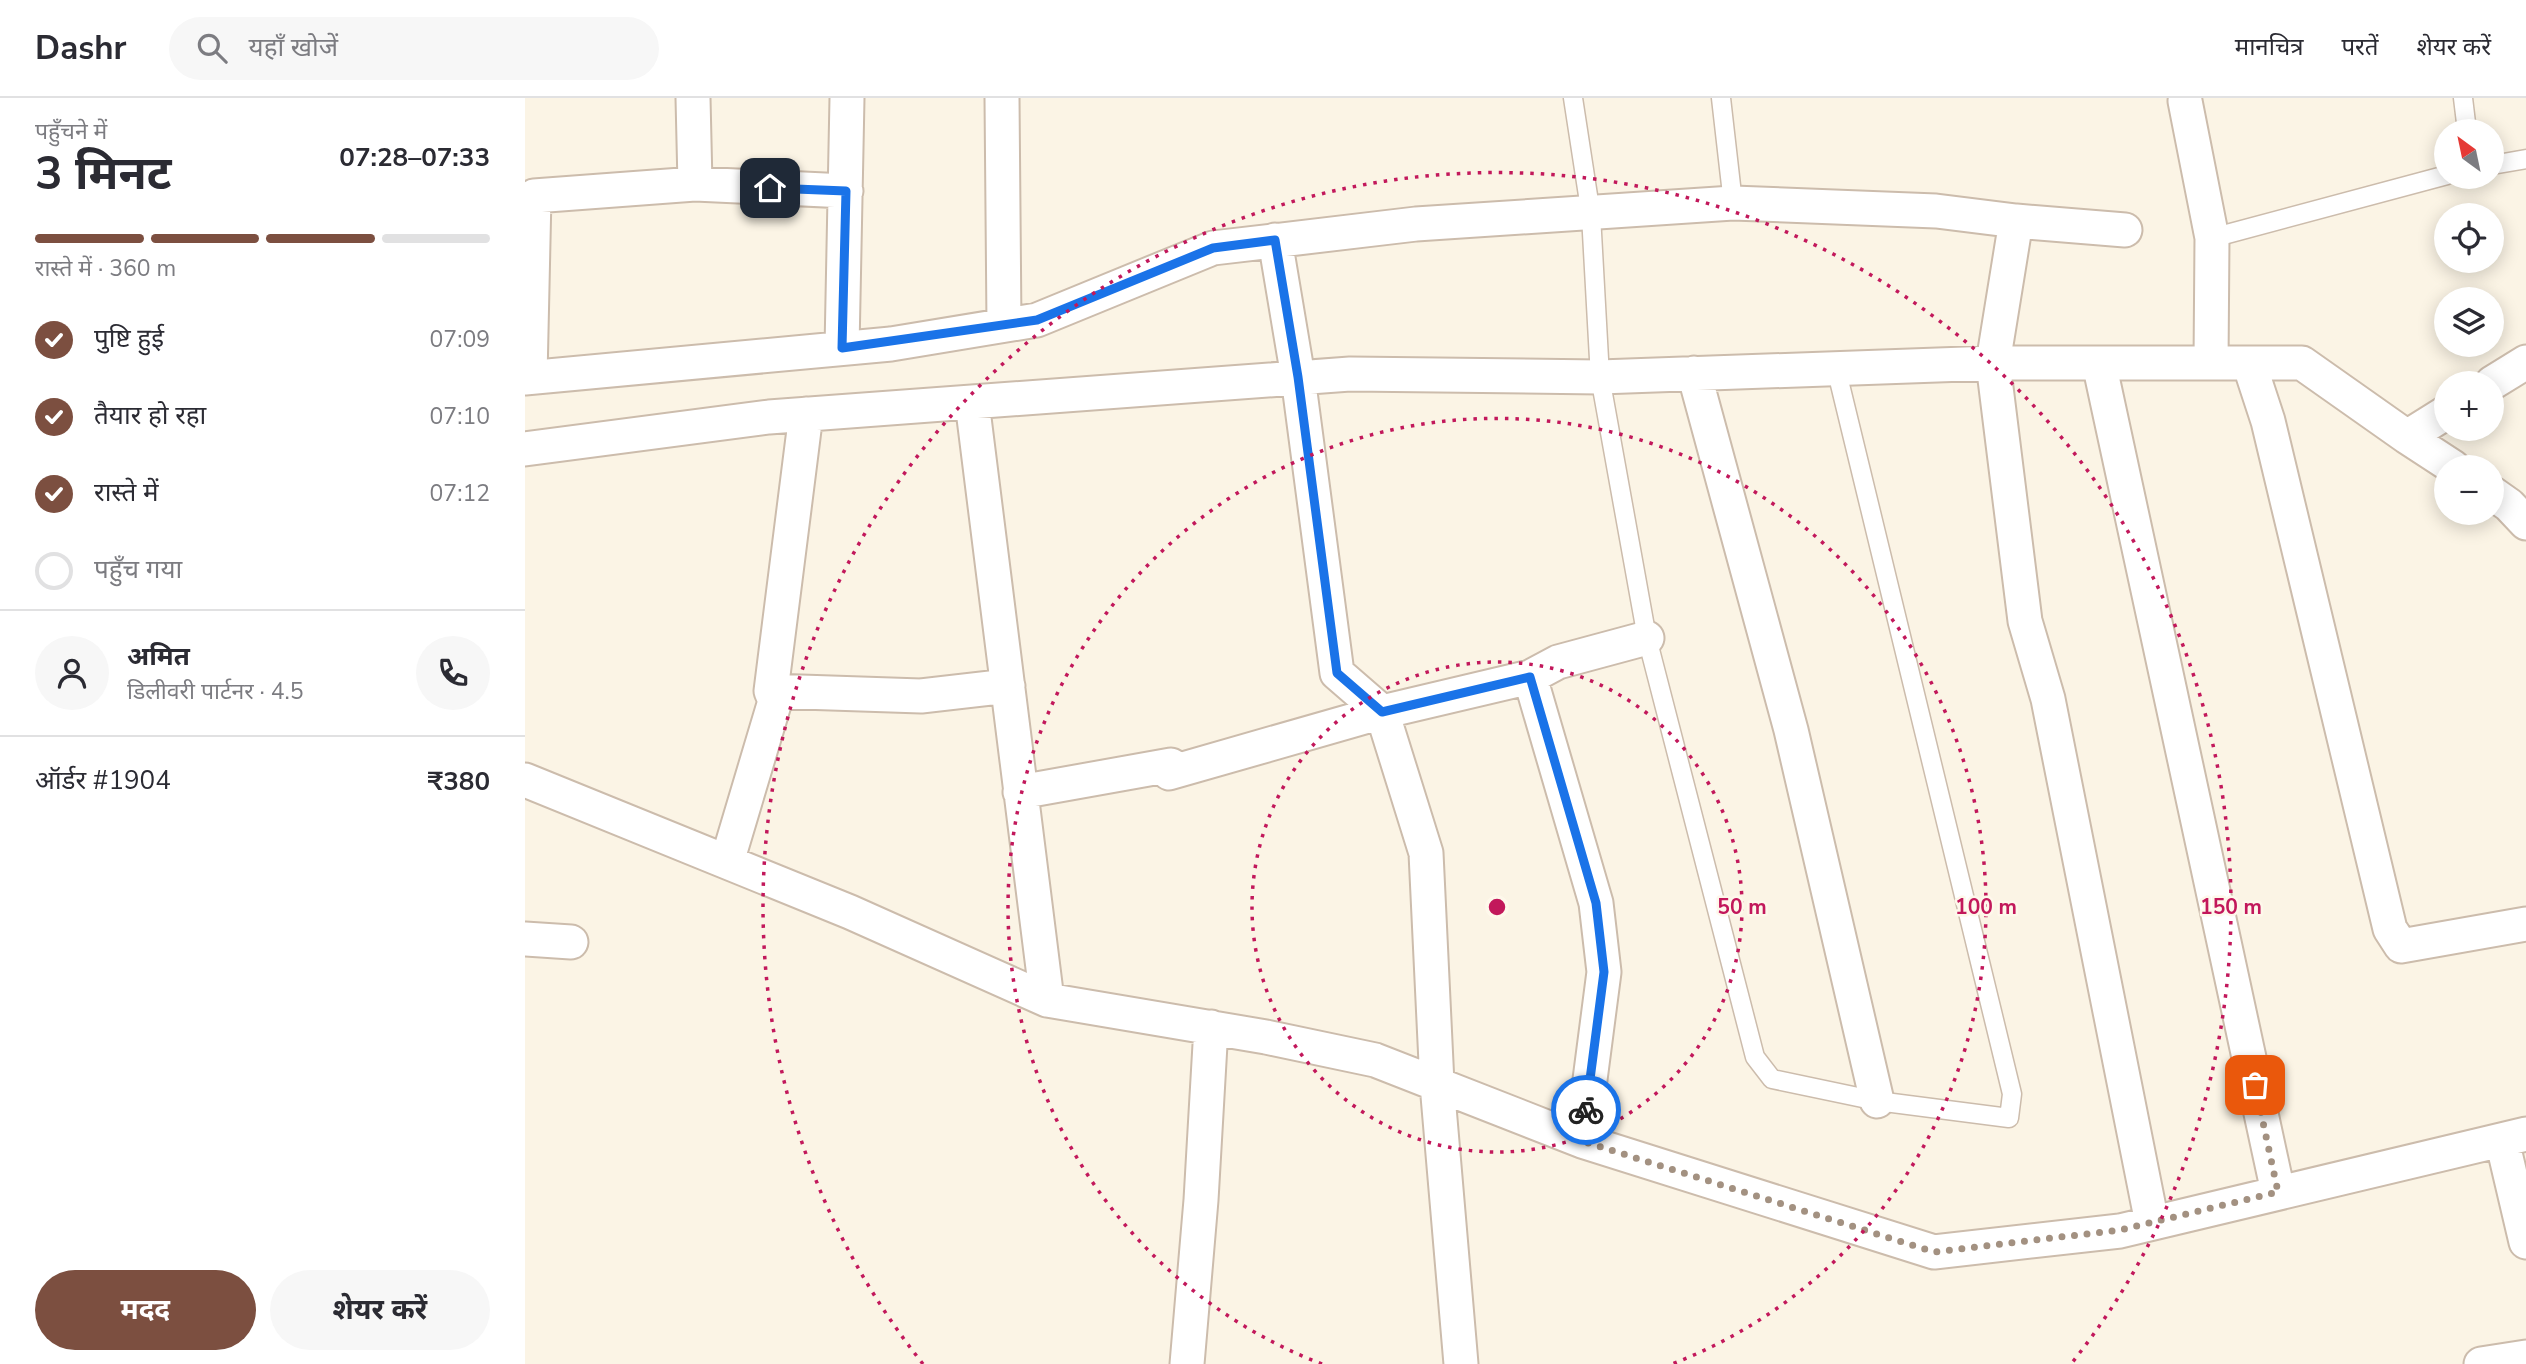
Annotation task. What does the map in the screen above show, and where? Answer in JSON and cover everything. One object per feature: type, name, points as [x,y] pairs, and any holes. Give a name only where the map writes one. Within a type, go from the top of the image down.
[{"type":"street","points":[[693,98],[695,184]]},
{"type":"street","points":[[842,348],[847,98]]},
{"type":"street","points":[[1002,98],[1003,325]]},
{"type":"street","points":[[2185,101],[2212,238],[2211,363]]},
{"type":"street","points":[[846,191],[695,184],[534,196],[528,378],[842,348],[1037,320],[1213,248],[1416,224],[1591,215],[1733,203],[1936,211],[2125,230]]},
{"type":"street","points":[[2016,221],[1993,363],[2025,621],[2048,699],[2152,1223]]},
{"type":"street","points":[[1275,240],[1298,377],[1337,673],[1382,712],[1426,853],[1437,1084],[1461,1364]]},
{"type":"street","points":[[2504,376],[2526,362]]},
{"type":"street","points":[[525,449],[806,414],[1350,374],[1600,377],[1993,363],[2302,363],[2435,455]]},
{"type":"street","points":[[2099,363],[2278,1192]]},
{"type":"street","points":[[2249,363],[2268,421],[2390,929],[2401,946],[2526,924]]},
{"type":"street","points":[[1693,373],[1791,730],[1877,1101]]},
{"type":"street","points":[[972,401],[1047,1000]]},
{"type":"street","points":[[727,862],[775,701],[771,691],[806,414]]},
{"type":"street","points":[[2407,436],[2434,420]]},
{"type":"street","points":[[2504,502],[2526,523]]},
{"type":"street","points":[[1020,792],[1171,765],[1169,773],[1382,712],[1530,677],[1558,662],[1647,638]]},
{"type":"street","points":[[1530,677],[1596,903],[1604,972],[1582,1141]]},
{"type":"street","points":[[771,691],[921,696],[1008,686]]},
{"type":"street","points":[[525,780],[850,912],[1047,1000],[1211,1027],[1375,1060],[1582,1141],[1934,1252],[2120,1230],[2514,1138],[2526,1242]]},
{"type":"street","points":[[525,939],[571,942]]},
{"type":"street","points":[[1187,1364],[1201,1200],[1211,1027]]},
{"type":"street","points":[[2481,1364],[2526,1357]]},
{"type":"lane","points":[[1573,98],[1591,215],[1600,377],[1647,638],[1755,1057],[1772,1079],[1877,1101],[2009,1118],[2012,1094],[1836,368]]},
{"type":"lane","points":[[1721,98],[1733,203]]},
{"type":"lane","points":[[2463,98],[2466,119]]},
{"type":"lane","points":[[2504,163],[2526,159]]},
{"type":"lane","points":[[2212,238],[2434,178]]},
{"type":"way so far","points":[[1586,1110],[1582,1141],[1934,1252],[2120,1230],[2278,1192],[2255,1085]]},
{"type":"route","points":[[770,188],[846,191],[842,348],[891,344],[1037,320],[1213,248],[1275,240],[1298,377],[1337,673],[1382,712],[1530,677],[1596,903],[1604,972],[1586,1110]]}]
